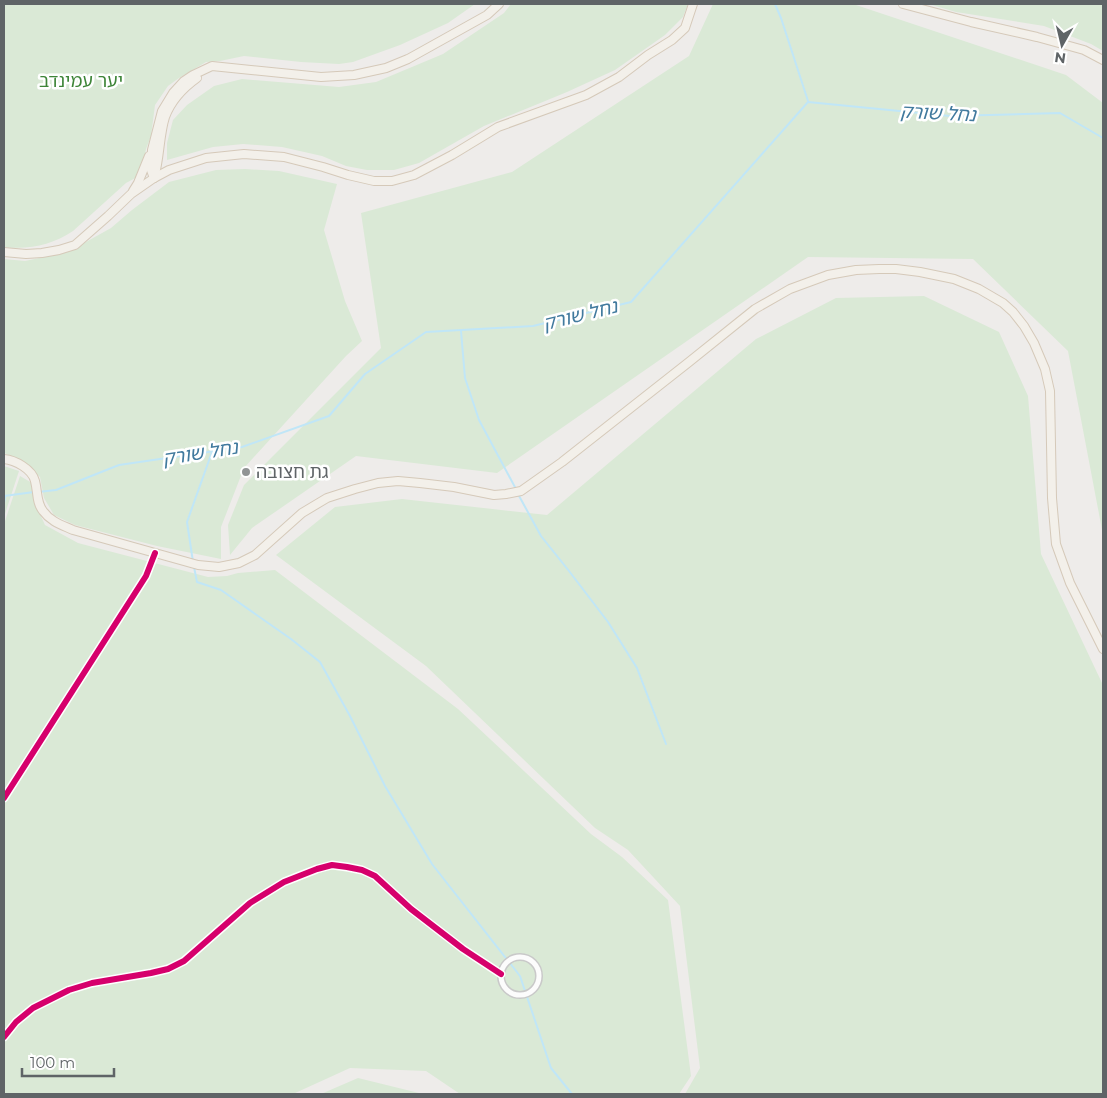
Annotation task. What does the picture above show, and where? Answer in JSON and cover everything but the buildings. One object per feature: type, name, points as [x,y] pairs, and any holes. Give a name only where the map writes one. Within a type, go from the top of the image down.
[{"type":"main road","points":[[4,252],[42,253],[75,245],[108,216],[138,183],[152,150],[162,111],[173,93],[193,75],[212,66],[320,77],[354,75],[386,68],[408,59],[487,15],[499,4]]},
{"type":"main road","points":[[130,194],[169,170],[206,158],[244,154],[284,157],[374,181],[392,181],[414,175],[498,127],[586,94],[620,77],[648,55],[672,40],[685,28],[693,4]]},
{"type":"main road","points":[[903,4],[1084,50],[1103,60]]},
{"type":"main road","points":[[154,178],[159,161],[164,118],[169,107],[192,81],[212,66]]},
{"type":"main road","points":[[152,150],[151,170],[154,178]]},
{"type":"main road","points":[[4,459],[21,465],[29,472],[35,481],[37,500],[42,510],[50,520],[56,523],[73,530],[198,565],[219,567],[239,563],[255,555],[302,513],[327,498],[378,483],[398,481],[420,483],[494,495],[521,491],[569,457],[755,309],[790,289],[828,274],[856,270],[879,269],[920,272],[954,279],[978,289],[1002,303],[1018,319],[1034,343],[1045,369],[1050,391],[1052,498],[1056,544],[1070,583],[1103,649]]},
{"type":"street","points":[[4,798],[146,576],[155,553]]},
{"type":"street","points":[[4,1037],[16,1022],[33,1008],[69,990],[92,983],[168,969],[184,961],[250,903],[284,882],[332,865],[347,866],[375,876],[463,950],[501,974]]},
{"type":"street","points":[[517,958],[523,958],[529,959],[534,963],[539,975],[536,987],[532,992],[520,995],[508,991],[501,980],[501,974],[506,963],[517,958]]},
{"type":"green space","name":"יער עמינדב","points":[[4,4],[475,4],[448,23],[400,45],[353,62],[339,64],[301,62],[244,56],[206,62],[168,86],[155,105],[151,136],[146,149],[141,175],[126,183],[65,236],[49,243],[13,248],[4,247]]},
{"type":"green space","points":[[511,4],[688,4],[683,17],[665,35],[615,70],[484,126],[419,163],[394,170],[367,170],[346,166],[322,156],[282,147],[243,144],[213,147],[167,160],[167,143],[173,120],[187,105],[214,86],[242,79],[339,87],[376,82],[443,54],[504,13]]},
{"type":"green space","points":[[713,4],[853,4],[1066,75],[1103,103],[1103,535],[1068,351],[973,259],[808,257],[497,473],[356,456],[252,528],[230,555],[228,525],[244,485],[381,348],[361,213],[512,172],[689,56]]},
{"type":"green space","points":[[929,4],[1103,4],[1103,51],[1091,44],[1044,26],[956,12]]},
{"type":"green space","points":[[216,170],[279,171],[337,184],[324,230],[345,301],[362,341],[346,356],[244,468],[221,527],[221,559],[157,546],[75,525],[54,515],[44,498],[40,477],[23,461],[4,453],[4,259],[25,261],[68,252],[111,228],[169,182]]},
{"type":"green space","points":[[924,296],[999,332],[1028,396],[1041,554],[1103,684],[1103,1094],[685,1094],[700,1068],[680,906],[628,850],[595,828],[426,666],[276,555],[335,507],[402,499],[547,515],[756,339],[836,298]]},
{"type":"green space","points":[[4,466],[19,471],[4,517]]},
{"type":"green space","points":[[20,476],[32,483],[35,503],[45,525],[78,543],[208,577],[275,570],[458,709],[591,834],[622,857],[668,900],[691,1076],[679,1094],[460,1094],[426,1071],[350,1068],[293,1094],[4,1094],[4,524]]},
{"type":"green space","points":[[358,1078],[423,1094],[321,1094]]},
{"type":"waterway","points":[[775,4],[808,101]]},
{"type":"waterway","name":"נחל שורק","points":[[38,492],[56,490],[119,465],[242,447],[329,416],[365,374],[426,332],[533,326],[631,302],[808,102],[950,116],[1060,113],[1103,138]]},
{"type":"waterway","points":[[461,331],[465,378],[479,420],[516,489]]},
{"type":"waterway","points":[[193,562],[187,522],[212,452]]},
{"type":"waterway","name":"נחל שורק","points":[[4,496],[34,492]]},
{"type":"waterway","points":[[518,494],[541,536],[608,622],[637,668],[666,744]]},
{"type":"waterway","name":"נחל שורק","points":[[4,503],[5,496]]},
{"type":"waterway","points":[[194,567],[197,582],[221,590],[291,639],[320,662],[385,786],[432,864],[520,976],[551,1068],[572,1094]]},
{"type":"cycle path","points":[[4,798],[146,576],[155,553]]},
{"type":"cycle path","points":[[4,1037],[16,1022],[33,1008],[69,990],[92,983],[168,969],[184,961],[250,903],[284,882],[332,865],[362,870],[375,876],[411,909],[463,949],[501,974]]},
{"type":"place","name":"גת חצובה","points":[[246,472]]}]
